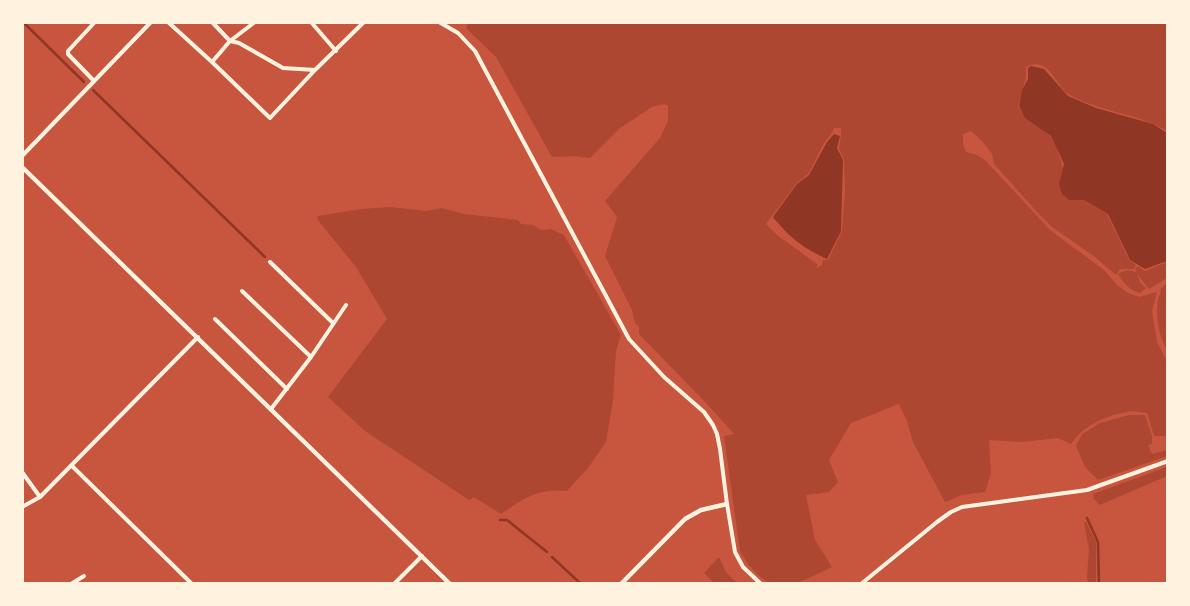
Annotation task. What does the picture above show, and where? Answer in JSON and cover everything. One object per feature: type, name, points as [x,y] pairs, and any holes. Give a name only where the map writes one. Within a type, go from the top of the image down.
[{"type":"street","points":[[94,80],[68,54],[68,51],[95,22]]},
{"type":"street","points":[[22,156],[151,22]]},
{"type":"street","points":[[168,22],[270,118],[364,22]]},
{"type":"street","points":[[212,22],[230,40],[239,43],[283,68],[315,70]]},
{"type":"street","points":[[212,62],[230,40],[255,22]]},
{"type":"street","points":[[311,22],[336,51]]},
{"type":"street","points":[[440,22],[464,39],[478,56],[629,340],[664,377],[704,412],[713,425],[718,434],[727,504],[736,552],[744,567],[761,584]]},
{"type":"street","points":[[22,167],[450,584]]},
{"type":"street","points":[[270,262],[333,323]]},
{"type":"street","points":[[242,291],[311,357]]},
{"type":"street","points":[[271,409],[311,357],[346,304]]},
{"type":"street","points":[[215,319],[287,389]]},
{"type":"street","points":[[22,506],[40,497],[198,337]]},
{"type":"street","points":[[861,584],[951,512],[962,508],[1087,490],[1168,461]]},
{"type":"street","points":[[72,466],[192,584]]},
{"type":"street","points":[[22,472],[40,497]]},
{"type":"street","points":[[621,584],[685,519],[701,510],[727,504]]},
{"type":"street","points":[[394,584],[422,556]]},
{"type":"street","points":[[71,584],[84,576]]},
{"type":"shaded area","points":[[469,22],[1167,23],[1167,131],[1143,120],[1082,101],[1070,95],[1047,68],[1041,65],[1034,64],[1026,67],[1025,82],[1018,106],[1025,117],[1053,140],[1061,161],[1060,185],[1063,195],[1069,200],[1084,200],[1107,214],[1129,260],[1136,265],[1134,269],[1120,269],[1116,275],[1095,257],[1052,227],[994,164],[992,154],[971,131],[963,134],[963,144],[966,152],[977,155],[986,161],[1050,230],[1104,270],[1117,285],[1128,293],[1139,297],[1157,292],[1152,311],[1157,342],[1167,361],[1167,436],[1154,436],[1147,413],[1132,412],[1119,413],[1096,422],[1082,432],[1071,444],[1058,438],[1022,442],[989,440],[991,473],[985,492],[962,495],[945,502],[913,442],[907,421],[899,404],[851,423],[829,460],[838,482],[829,492],[806,495],[815,540],[832,567],[798,583],[769,583],[759,576],[748,564],[740,551],[724,436],[734,434],[639,334],[639,327],[635,323],[632,310],[605,256],[617,217],[605,201],[660,138],[668,121],[668,106],[664,104],[652,107],[620,128],[590,158],[573,156],[552,157],[496,57],[466,28]],"holes":[[[834,128],[841,128],[839,148],[844,160],[845,191],[842,231],[828,260],[823,260],[822,265],[817,268],[817,264],[777,235],[766,224],[797,183],[809,173]]]},
{"type":"shaded area","points":[[1031,66],[1044,69],[1068,96],[1096,108],[1153,124],[1167,133],[1167,261],[1145,269],[1130,260],[1108,214],[1084,200],[1069,200],[1062,194],[1059,184],[1064,164],[1051,136],[1025,118],[1019,106],[1022,90],[1028,79],[1028,68]]},
{"type":"shaded area","points":[[834,134],[840,136],[837,148],[843,160],[841,231],[827,259],[797,241],[773,217],[797,184],[809,175],[827,142]]},
{"type":"shaded area","points":[[390,207],[427,211],[442,208],[464,214],[518,220],[521,224],[533,225],[541,230],[551,229],[564,235],[621,335],[616,351],[613,400],[606,442],[588,468],[567,491],[548,491],[532,495],[501,514],[474,497],[469,500],[365,431],[328,397],[387,319],[356,267],[317,219],[318,216],[361,209]]},
{"type":"shaded area","points":[[1167,262],[1167,278],[1149,289],[1137,274],[1140,282],[1146,288],[1140,293],[1127,286],[1118,274],[1128,270],[1137,273],[1135,269],[1138,266],[1145,271]]},
{"type":"shaded area","points":[[1167,283],[1167,350],[1160,332],[1157,313],[1161,288]]},
{"type":"shaded area","points":[[1129,415],[1145,415],[1152,436],[1152,444],[1148,445],[1152,454],[1167,450],[1167,456],[1098,480],[1085,467],[1076,446],[1082,434],[1100,423]]},
{"type":"shaded area","points":[[1167,467],[1167,476],[1100,505],[1094,499],[1093,494]]},
{"type":"shaded area","points":[[1084,522],[1086,522],[1096,542],[1096,583],[1088,583],[1087,578],[1089,549]]},
{"type":"shaded area","points":[[719,557],[726,572],[737,583],[714,583],[704,573]]},
{"type":"waterway","points":[[23,22],[84,82]]},
{"type":"waterway","points":[[93,90],[265,257]]},
{"type":"waterway","points":[[1087,518],[1098,542],[1099,584]]},
{"type":"waterway","points":[[500,520],[507,520],[547,552]]},
{"type":"waterway","points":[[552,557],[581,584]]}]
